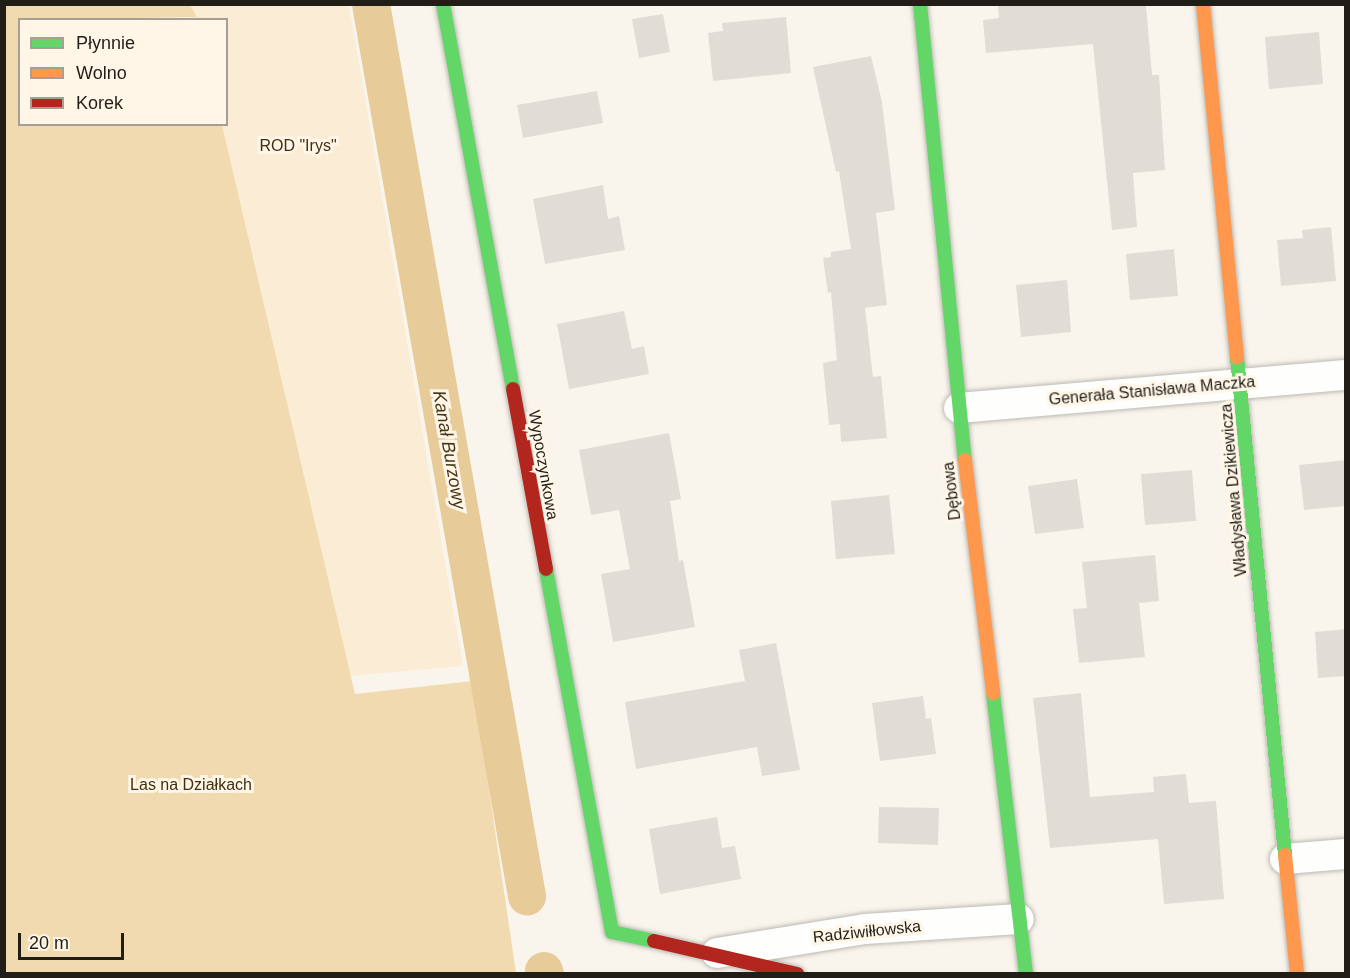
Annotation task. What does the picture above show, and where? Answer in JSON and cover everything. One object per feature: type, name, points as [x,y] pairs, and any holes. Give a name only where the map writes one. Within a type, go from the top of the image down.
[{"type":"street","name":"Wypoczynkowa","points":[[443,4],[612,932]]},
{"type":"street","name":"Dębowa","points":[[920,4],[958,408],[1026,974]]},
{"type":"street","name":"Władysława Dzikiewicza","points":[[1203,4],[1297,974]]},
{"type":"street","name":"Generała Stanisława Maczka","points":[[958,408],[1346,375]]},
{"type":"street","points":[[1285,859],[1346,854]]},
{"type":"street","name":"Radziwiłłowska","points":[[717,953],[865,929],[1019,919]]},
{"type":"street","name":"Radziwiłłowska","points":[[612,932],[717,953],[797,974]]},
{"type":"green space","name":"Las na Działkach","points":[[5,4],[190,5],[197,17],[18,18],[18,126],[222,126],[355,694],[473,681],[516,973],[5,973]]},
{"type":"green space","name":"ROD \"Irys\"","points":[[186,5],[349,5],[463,666],[349,676],[217,126],[228,126],[228,18],[192,18]]},
{"type":"building","points":[[998,4],[1146,6],[1152,75],[1159,75],[1165,170],[1133,173],[1137,227],[1112,230],[1093,44],[986,53],[983,20],[999,18]]},
{"type":"building","points":[[663,14],[670,52],[639,58],[632,19]]},
{"type":"building","points":[[786,17],[791,73],[713,81],[708,33],[723,31],[722,23]]},
{"type":"building","points":[[1319,32],[1323,84],[1269,89],[1265,37]]},
{"type":"building","points":[[871,56],[882,102],[895,210],[876,213],[887,305],[865,308],[873,377],[881,376],[887,438],[841,442],[840,424],[829,425],[823,363],[837,360],[831,292],[828,293],[823,258],[831,257],[831,252],[851,249],[839,171],[836,172],[813,67]]},
{"type":"building","points":[[597,91],[603,123],[523,138],[517,105]]},
{"type":"building","points":[[603,185],[608,219],[619,216],[625,250],[545,264],[533,199]]},
{"type":"building","points":[[1331,227],[1336,281],[1281,286],[1277,240],[1303,238],[1302,230]]},
{"type":"building","points":[[1174,249],[1178,296],[1130,300],[1126,254]]},
{"type":"building","points":[[1067,280],[1071,332],[1021,337],[1016,285]]},
{"type":"building","points":[[624,311],[632,349],[644,346],[649,374],[569,389],[557,324]]},
{"type":"building","points":[[669,433],[681,499],[670,501],[679,561],[683,560],[695,627],[613,642],[601,574],[630,569],[619,510],[591,515],[579,450]]},
{"type":"building","points":[[1346,460],[1346,506],[1304,510],[1299,465]]},
{"type":"building","points":[[1192,470],[1196,521],[1145,525],[1141,474]]},
{"type":"building","points":[[1077,479],[1084,528],[1035,534],[1028,486]]},
{"type":"building","points":[[889,495],[895,554],[836,559],[831,501]]},
{"type":"building","points":[[1155,555],[1159,601],[1139,603],[1145,657],[1079,663],[1073,609],[1087,608],[1082,562]]},
{"type":"building","points":[[1346,629],[1346,676],[1318,678],[1315,632]]},
{"type":"building","points":[[776,643],[800,770],[762,776],[757,747],[636,769],[625,702],[745,681],[739,650]]},
{"type":"building","points":[[1081,693],[1090,797],[1154,792],[1153,777],[1186,774],[1189,803],[1216,801],[1224,899],[1164,904],[1158,839],[1050,848],[1033,698]]},
{"type":"building","points":[[923,696],[926,719],[931,718],[936,754],[880,761],[872,703]]},
{"type":"building","points":[[879,807],[939,808],[938,845],[878,843]]},
{"type":"building","points":[[717,817],[722,848],[735,846],[741,879],[660,894],[649,829]]},
{"type":"waterway","name":"Kanał Burzowy","points":[[371,4],[527,896]]},
{"type":"traffic: fast","points":[[443,4],[513,389]]},
{"type":"traffic: fast","points":[[920,4],[965,460]]},
{"type":"traffic: fast","points":[[1237,357],[1285,855]]},
{"type":"traffic: fast","points":[[546,569],[612,932],[654,941]]},
{"type":"traffic: fast","points":[[993,693],[1026,974]]},
{"type":"traffic: slow","points":[[1203,4],[1237,357]]},
{"type":"traffic: slow","points":[[965,460],[993,693]]},
{"type":"traffic: slow","points":[[1285,855],[1297,974]]},
{"type":"traffic: jam","points":[[513,389],[546,569]]},
{"type":"traffic: jam","points":[[654,941],[797,974]]}]
